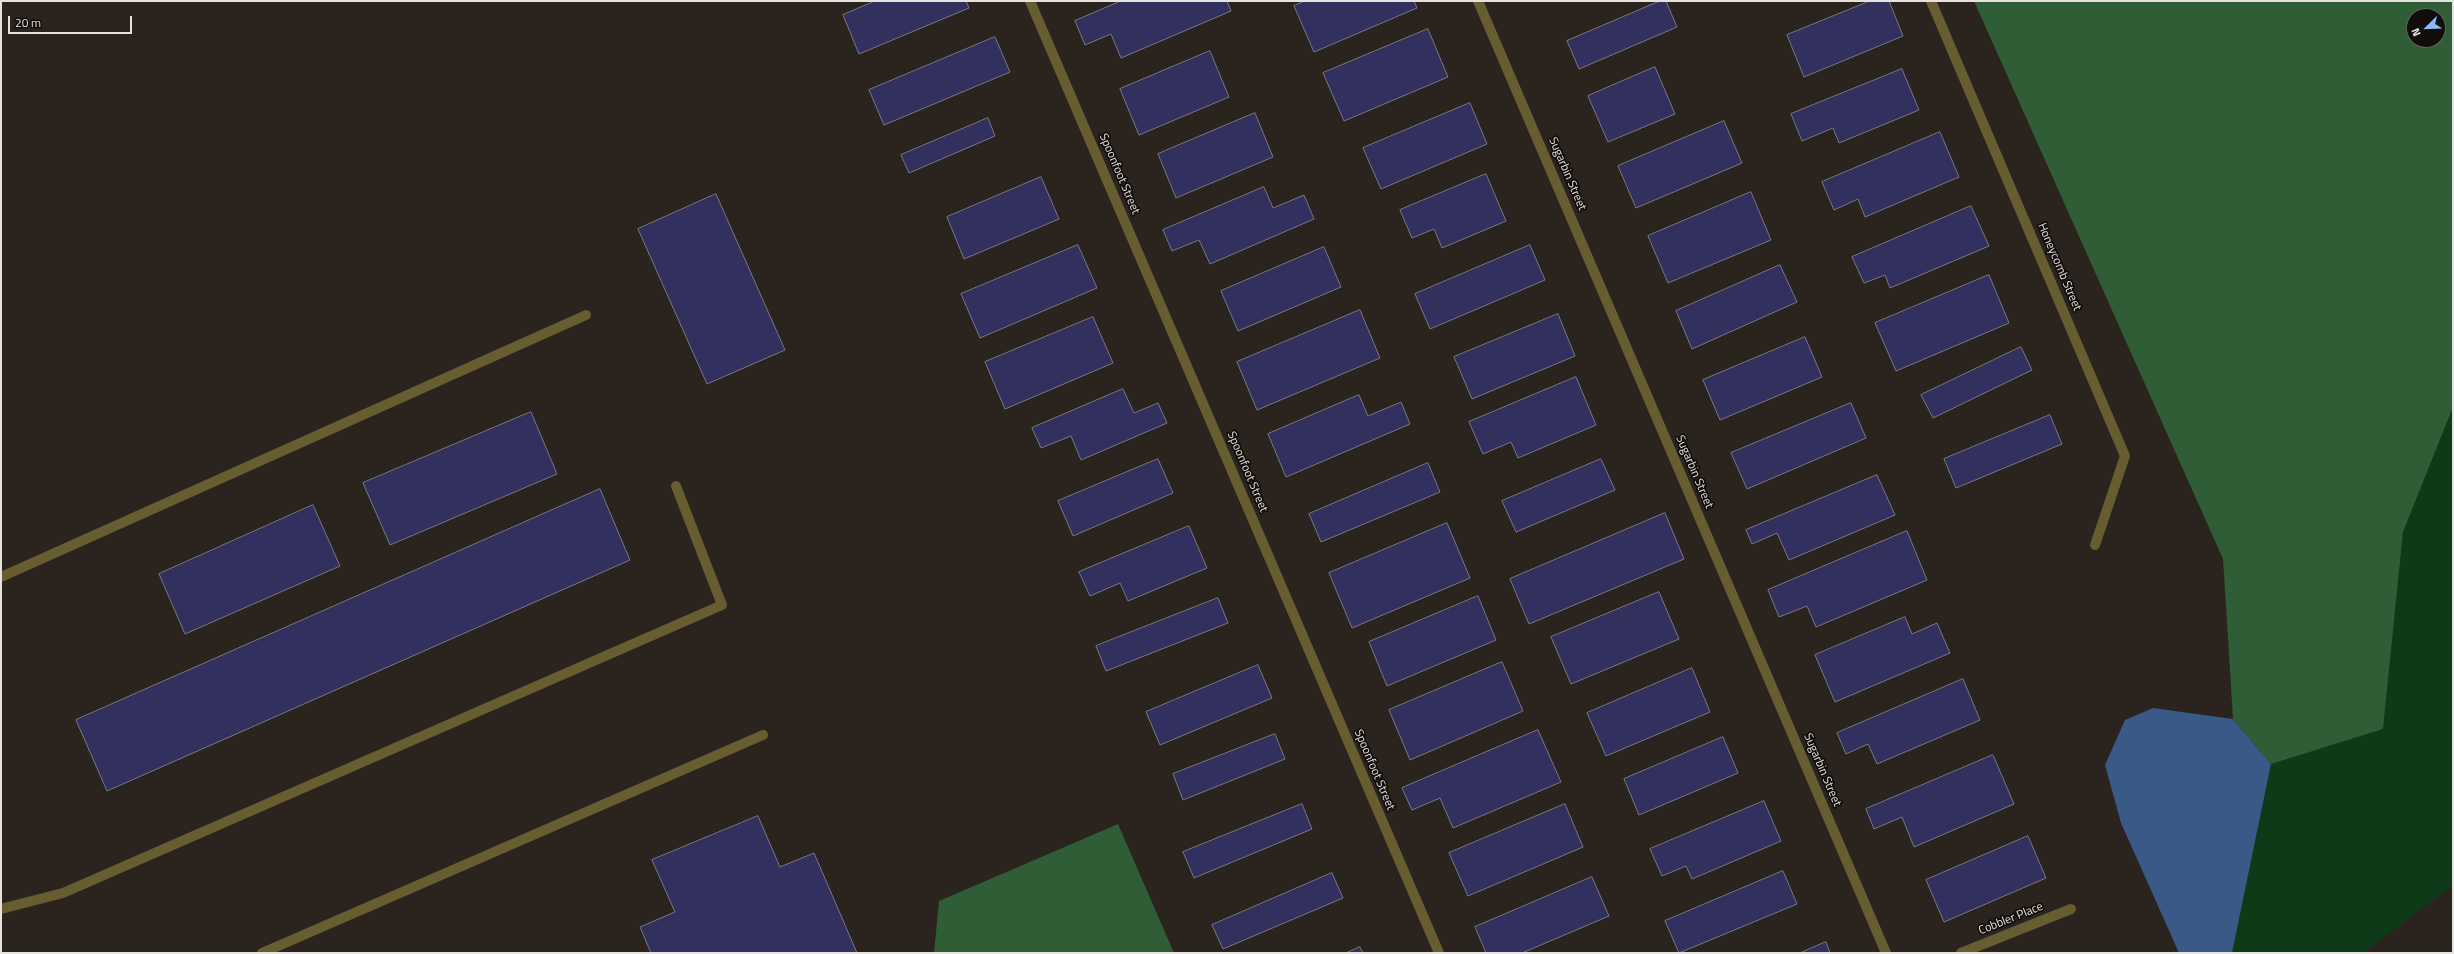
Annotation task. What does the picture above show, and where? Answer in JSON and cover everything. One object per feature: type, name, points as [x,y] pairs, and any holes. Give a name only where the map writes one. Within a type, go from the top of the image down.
[{"type":"lane","name":"Spoonfoot Street","points":[[1030,1],[1439,953]]},
{"type":"lane","name":"Sugarbin Street","points":[[1478,1],[1886,953]]},
{"type":"lane","name":"Honeycomb Street","points":[[1931,1],[2125,456],[2095,545]]},
{"type":"lane","points":[[1,577],[586,315]]},
{"type":"lane","points":[[1,909],[63,893],[722,605],[676,486]]},
{"type":"lane","points":[[262,953],[763,735]]},
{"type":"lane","name":"Cobbler Place","points":[[1961,953],[2071,909]]},
{"type":"green space","points":[[1974,1],[2453,1],[2453,407],[2403,532],[2383,729],[2271,764],[2233,719],[2223,559]]},
{"type":"green space","points":[[2453,407],[2453,885],[2362,953],[2232,953],[2271,764],[2383,729],[2403,532]]},
{"type":"green space","points":[[1118,824],[1174,953],[934,953],[939,901]]},
{"type":"water","points":[[2153,708],[2233,719],[2271,764],[2232,953],[2179,953],[2121,823],[2105,765],[2125,720]]},
{"type":"building","points":[[875,1],[966,1],[969,8],[859,54],[843,15]]},
{"type":"building","points":[[1121,1],[1227,1],[1231,11],[1121,58],[1111,34],[1085,45],[1075,21]]},
{"type":"building","points":[[1305,1],[1414,1],[1417,8],[1314,52],[1294,6]]},
{"type":"building","points":[[1660,1],[1666,1],[1677,27],[1579,69],[1567,41]]},
{"type":"building","points":[[1870,1],[1889,1],[1903,36],[1804,77],[1787,35]]},
{"type":"building","points":[[1428,29],[1448,77],[1344,121],[1323,73]]},
{"type":"building","points":[[995,37],[1010,72],[884,125],[869,90]]},
{"type":"building","points":[[1210,51],[1229,97],[1139,135],[1120,89]]},
{"type":"building","points":[[1655,67],[1675,114],[1608,142],[1588,96]]},
{"type":"building","points":[[1902,69],[1919,110],[1839,143],[1833,128],[1802,141],[1791,114]]},
{"type":"building","points":[[1470,103],[1487,144],[1381,189],[1363,148]]},
{"type":"building","points":[[1255,113],[1273,157],[1176,198],[1158,154]]},
{"type":"building","points":[[988,118],[995,136],[909,173],[901,155]]},
{"type":"building","points":[[1724,121],[1742,163],[1636,208],[1618,166]]},
{"type":"building","points":[[1940,132],[1959,177],[1865,217],[1858,199],[1834,210],[1822,182]]},
{"type":"building","points":[[1486,174],[1506,221],[1442,248],[1434,229],[1412,238],[1400,210]]},
{"type":"building","points":[[1041,177],[1059,219],[964,259],[947,217]]},
{"type":"building","points":[[1264,187],[1273,208],[1304,195],[1314,219],[1210,264],[1199,240],[1172,251],[1163,230]]},
{"type":"building","points":[[1751,192],[1771,240],[1668,283],[1648,236]]},
{"type":"building","points":[[716,194],[785,350],[707,384],[638,229]]},
{"type":"building","points":[[1971,206],[1989,246],[1890,288],[1885,275],[1864,283],[1852,257]]},
{"type":"building","points":[[1078,245],[1097,288],[980,338],[961,294]]},
{"type":"building","points":[[1530,245],[1545,280],[1430,329],[1415,294]]},
{"type":"building","points":[[1324,247],[1341,287],[1238,331],[1221,291]]},
{"type":"building","points":[[1780,265],[1797,302],[1692,349],[1676,311]]},
{"type":"building","points":[[1989,275],[2009,323],[1896,371],[1875,323]]},
{"type":"building","points":[[1360,310],[1380,358],[1257,410],[1237,362]]},
{"type":"building","points":[[1558,314],[1575,356],[1472,399],[1454,357]]},
{"type":"building","points":[[1093,317],[1113,363],[1005,409],[985,362]]},
{"type":"building","points":[[1805,337],[1822,377],[1720,420],[1703,380]]},
{"type":"building","points":[[2021,347],[2032,370],[1933,418],[1921,395]]},
{"type":"building","points":[[1576,377],[1596,425],[1518,458],[1511,442],[1483,454],[1469,422]]},
{"type":"building","points":[[1123,389],[1134,413],[1158,403],[1167,423],[1081,460],[1071,436],[1041,448],[1032,428]]},
{"type":"building","points":[[1359,395],[1368,416],[1401,402],[1410,424],[1286,477],[1268,434]]},
{"type":"building","points":[[1851,403],[1866,438],[1747,489],[1731,453]]},
{"type":"building","points":[[531,412],[557,474],[390,545],[363,483]]},
{"type":"building","points":[[2050,415],[2062,444],[1956,488],[1944,459]]},
{"type":"building","points":[[1158,459],[1173,493],[1073,536],[1058,501]]},
{"type":"building","points":[[1601,459],[1615,490],[1516,532],[1502,501]]},
{"type":"building","points":[[1428,463],[1440,492],[1321,542],[1309,514]]},
{"type":"building","points":[[1877,475],[1895,515],[1789,560],[1777,533],[1752,544],[1746,530]]},
{"type":"building","points":[[600,489],[630,560],[107,791],[76,720]]},
{"type":"building","points":[[313,505],[340,566],[185,634],[159,574]]},
{"type":"building","points":[[1665,513],[1684,559],[1529,624],[1510,579]]},
{"type":"building","points":[[1447,523],[1470,578],[1352,628],[1329,573]]},
{"type":"building","points":[[1189,526],[1207,568],[1128,601],[1120,583],[1090,596],[1079,572]]},
{"type":"building","points":[[1907,531],[1927,580],[1816,627],[1807,606],[1779,617],[1768,590]]},
{"type":"building","points":[[1659,592],[1679,639],[1571,684],[1551,637]]},
{"type":"building","points":[[1478,596],[1496,640],[1387,686],[1369,642]]},
{"type":"building","points":[[1218,598],[1228,623],[1106,671],[1096,646]]},
{"type":"building","points":[[1905,617],[1912,634],[1937,623],[1950,653],[1835,702],[1815,655]]},
{"type":"building","points":[[1502,662],[1523,711],[1410,760],[1389,710]]},
{"type":"building","points":[[1258,665],[1272,698],[1160,745],[1146,712]]},
{"type":"building","points":[[1692,668],[1710,712],[1606,756],[1587,713]]},
{"type":"building","points":[[1963,679],[1980,720],[1877,764],[1868,744],[1846,754],[1837,733]]},
{"type":"building","points":[[1538,730],[1561,782],[1453,828],[1440,798],[1412,810],[1402,788]]},
{"type":"building","points":[[1275,734],[1285,759],[1183,800],[1173,774]]},
{"type":"building","points":[[1723,737],[1738,773],[1639,815],[1624,779]]},
{"type":"building","points":[[1993,755],[2014,804],[1914,847],[1902,817],[1874,829],[1866,809]]},
{"type":"building","points":[[1764,801],[1781,841],[1692,879],[1686,866],[1662,876],[1650,849]]},
{"type":"building","points":[[1302,804],[1312,829],[1194,878],[1183,852]]},
{"type":"building","points":[[1565,804],[1583,847],[1468,896],[1449,853]]},
{"type":"building","points":[[758,816],[780,867],[814,853],[857,953],[651,953],[640,927],[675,912],[652,860]]},
{"type":"building","points":[[2028,836],[2046,878],[1944,922],[1926,880]]},
{"type":"building","points":[[1783,871],[1797,904],[1679,953],[1665,921]]},
{"type":"building","points":[[1332,873],[1343,898],[1223,949],[1212,925]]},
{"type":"building","points":[[1592,877],[1609,916],[1522,953],[1486,953],[1475,927]]},
{"type":"building","points":[[1826,942],[1830,953],[1800,953]]},
{"type":"building","points":[[1360,947],[1363,953],[1346,953]]}]
